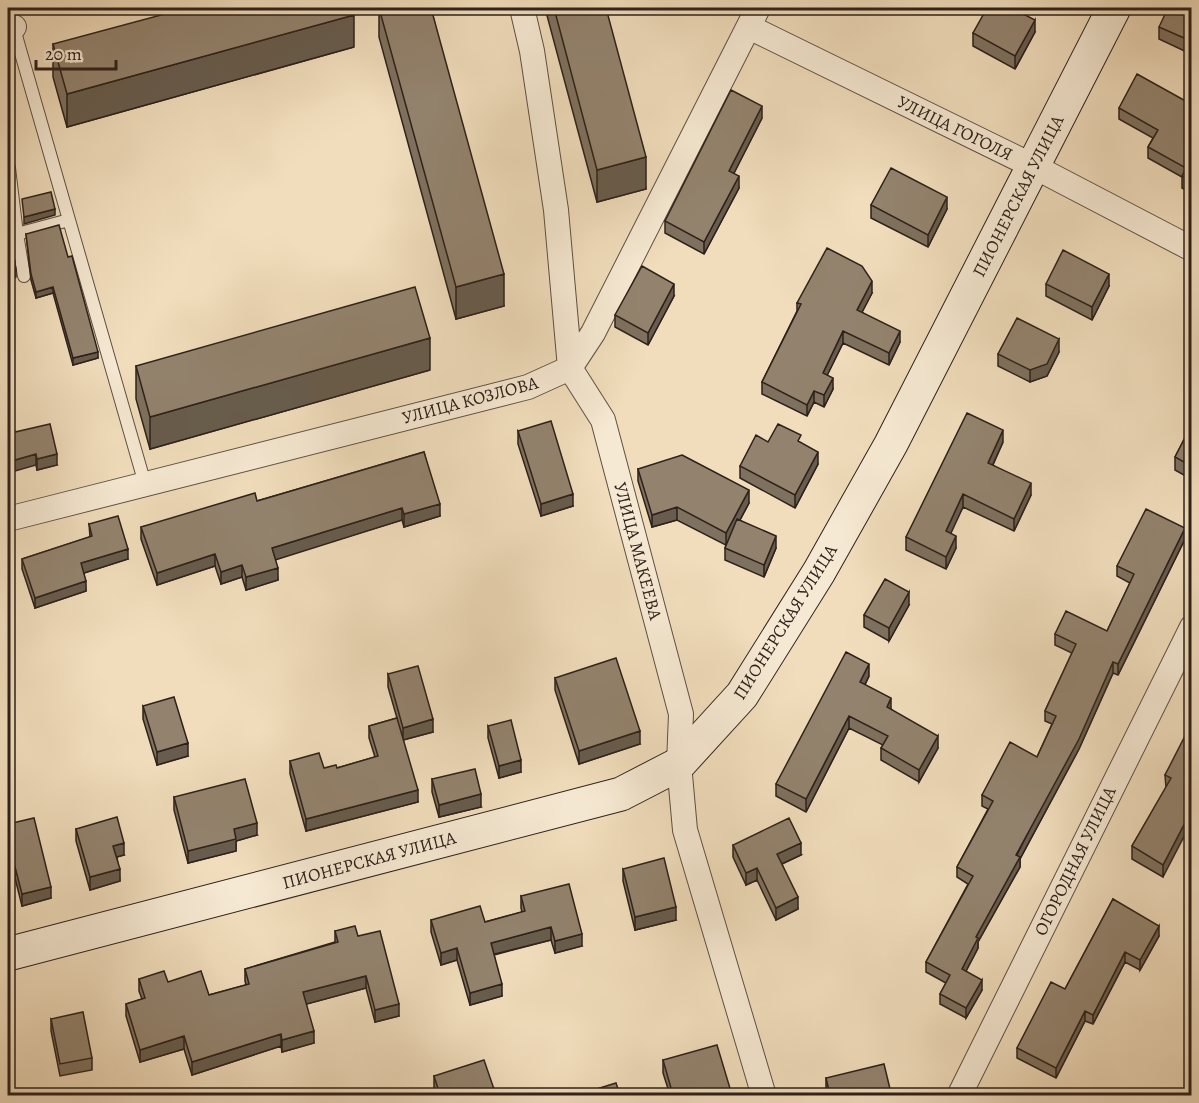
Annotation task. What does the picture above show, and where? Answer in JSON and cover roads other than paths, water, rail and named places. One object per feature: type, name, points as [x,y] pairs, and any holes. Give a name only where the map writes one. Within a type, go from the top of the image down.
[{"type":"street","name":"УЛИЦА МАКЕЕВА","points":[[522,8],[532,51],[556,210],[570,369],[603,420],[681,714],[679,764],[685,830],[764,1095]]},
{"type":"street","name":"ПИОНЕРСКАЯ УЛИЦА","points":[[8,954],[621,794],[679,764],[742,694],[819,572],[891,444],[1114,8]]},
{"type":"street","points":[[570,369],[593,333],[754,17]]},
{"type":"street","name":"УЛИЦА ГОГОЛЯ","points":[[754,17],[1191,249]]},
{"type":"street","name":"УЛИЦА КОЗЛОВА","points":[[8,519],[528,387],[570,369]]},
{"type":"street","name":"ОГОРОДНАЯ УЛИЦА","points":[[959,1095],[1191,627]]},
{"type":"lane","points":[[10,21],[145,484]]},
{"type":"lane","points":[[9,168],[24,276]]},
{"type":"lane","points":[[17,234],[69,220]]}]
